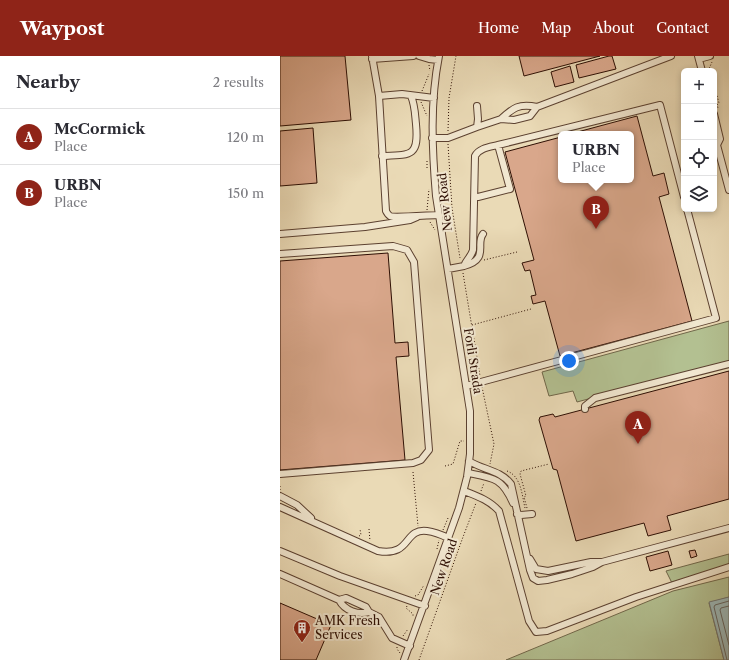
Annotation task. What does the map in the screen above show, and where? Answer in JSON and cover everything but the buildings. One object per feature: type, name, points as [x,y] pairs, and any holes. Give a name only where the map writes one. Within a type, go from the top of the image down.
[{"type":"street","points":[[392,222],[386,218],[378,96],[372,57],[413,56]]},
{"type":"street","points":[[419,56],[429,59],[439,58]]},
{"type":"street","points":[[500,120],[511,109],[526,105],[537,107],[671,56]]},
{"type":"street","name":"Forli Strada","points":[[402,657],[410,646],[448,538],[464,491],[469,461],[471,427],[466,386],[436,196],[432,138],[435,77],[439,58]]},
{"type":"street","points":[[701,68],[699,58],[712,58]]},
{"type":"street","points":[[378,96],[402,94],[434,98]]},
{"type":"street","points":[[382,156],[409,153],[416,147],[415,108],[411,96]]},
{"type":"street","points":[[464,270],[466,259],[472,254],[475,156],[477,152],[481,150],[660,105],[681,186]]},
{"type":"street","points":[[477,106],[477,127]]},
{"type":"street","points":[[432,138],[448,138],[500,120],[514,120],[530,116],[537,107]]},
{"type":"street","points":[[717,126],[720,139],[717,143]]},
{"type":"street","points":[[478,197],[510,189],[498,145]]},
{"type":"street","points":[[717,151],[729,190]]},
{"type":"street","points":[[386,211],[390,216],[417,217]]},
{"type":"street","points":[[466,386],[716,318],[688,212]]},
{"type":"street","points":[[280,234],[365,227],[439,214]]},
{"type":"street","points":[[448,269],[464,270],[473,263],[479,256],[481,249],[480,239],[483,234]]},
{"type":"street","points":[[280,254],[393,246],[407,250],[414,262],[429,450],[421,460],[413,463],[280,474]]},
{"type":"street","points":[[584,409],[585,406],[595,398],[729,364]]},
{"type":"street","points":[[469,461],[478,467],[501,474],[511,484],[533,578],[538,581],[576,573],[602,562],[729,528]]},
{"type":"street","points":[[468,473],[492,478],[504,485],[508,490],[517,514]]},
{"type":"street","points":[[464,491],[492,504],[499,511],[529,621],[536,632],[547,632],[636,597],[729,567]]},
{"type":"street","points":[[280,496],[297,505],[311,518],[312,521]]},
{"type":"street","points":[[280,507],[378,550],[386,552],[397,551],[402,548],[408,538],[420,531],[427,531],[448,538]]},
{"type":"street","points":[[517,514],[532,514]]},
{"type":"street","points":[[280,551],[340,576],[424,606]]},
{"type":"street","points":[[527,552],[536,569],[548,571],[591,562],[602,562]]},
{"type":"street","points":[[280,574],[339,600],[343,607],[359,614],[369,612]]},
{"type":"street","points":[[339,600],[346,598],[366,607],[369,612],[379,617],[392,638],[410,646]]},
{"type":"path","points":[[448,132],[448,107],[456,56]]},
{"type":"path","points":[[709,68],[712,58]]},
{"type":"path","points":[[422,92],[430,72],[428,64]]},
{"type":"path","name":"New Road","points":[[448,144],[452,208],[460,259]]},
{"type":"path","points":[[429,220],[435,230]]},
{"type":"path","points":[[483,261],[517,252]]},
{"type":"path","points":[[464,270],[480,378]]},
{"type":"path","points":[[472,325],[531,309]]},
{"type":"path","points":[[482,388],[494,444],[489,466]]},
{"type":"path","points":[[445,466],[452,464],[460,441],[465,441],[465,446]]},
{"type":"path","points":[[502,470],[513,474],[517,479],[525,508],[527,508],[524,497],[526,496],[520,474],[521,471],[549,464]]},
{"type":"path","points":[[413,472],[418,527],[421,526]]},
{"type":"path","name":"New Road","points":[[419,660],[485,480]]},
{"type":"path","points":[[440,528],[444,527],[449,517]]},
{"type":"path","points":[[357,537],[361,535],[360,529]]},
{"type":"path","points":[[369,529],[371,544]]},
{"type":"path","points":[[437,552],[438,544]]},
{"type":"path","points":[[413,596],[418,595],[428,579]]},
{"type":"path","points":[[406,607],[413,614],[413,619]]},
{"type":"path","points":[[400,639],[408,629]]},
{"type":"path","points":[[397,648],[402,657]]},
{"type":"green space","points":[[729,321],[729,361],[577,402],[573,391],[549,396],[542,372]]},
{"type":"green space","points":[[729,554],[729,565],[672,583],[666,571]]},
{"type":"green space","points":[[729,577],[729,597],[709,603],[724,660],[506,660],[673,591]]},
{"type":"water","points":[[729,597],[729,660],[724,660],[709,602]]},
{"type":"place","name":"URBN","points":[[596,229]]},
{"type":"place","name":"McCormick","points":[[638,444]]},
{"type":"place","name":"AMK Fresh Services","points":[[302,643]]}]
